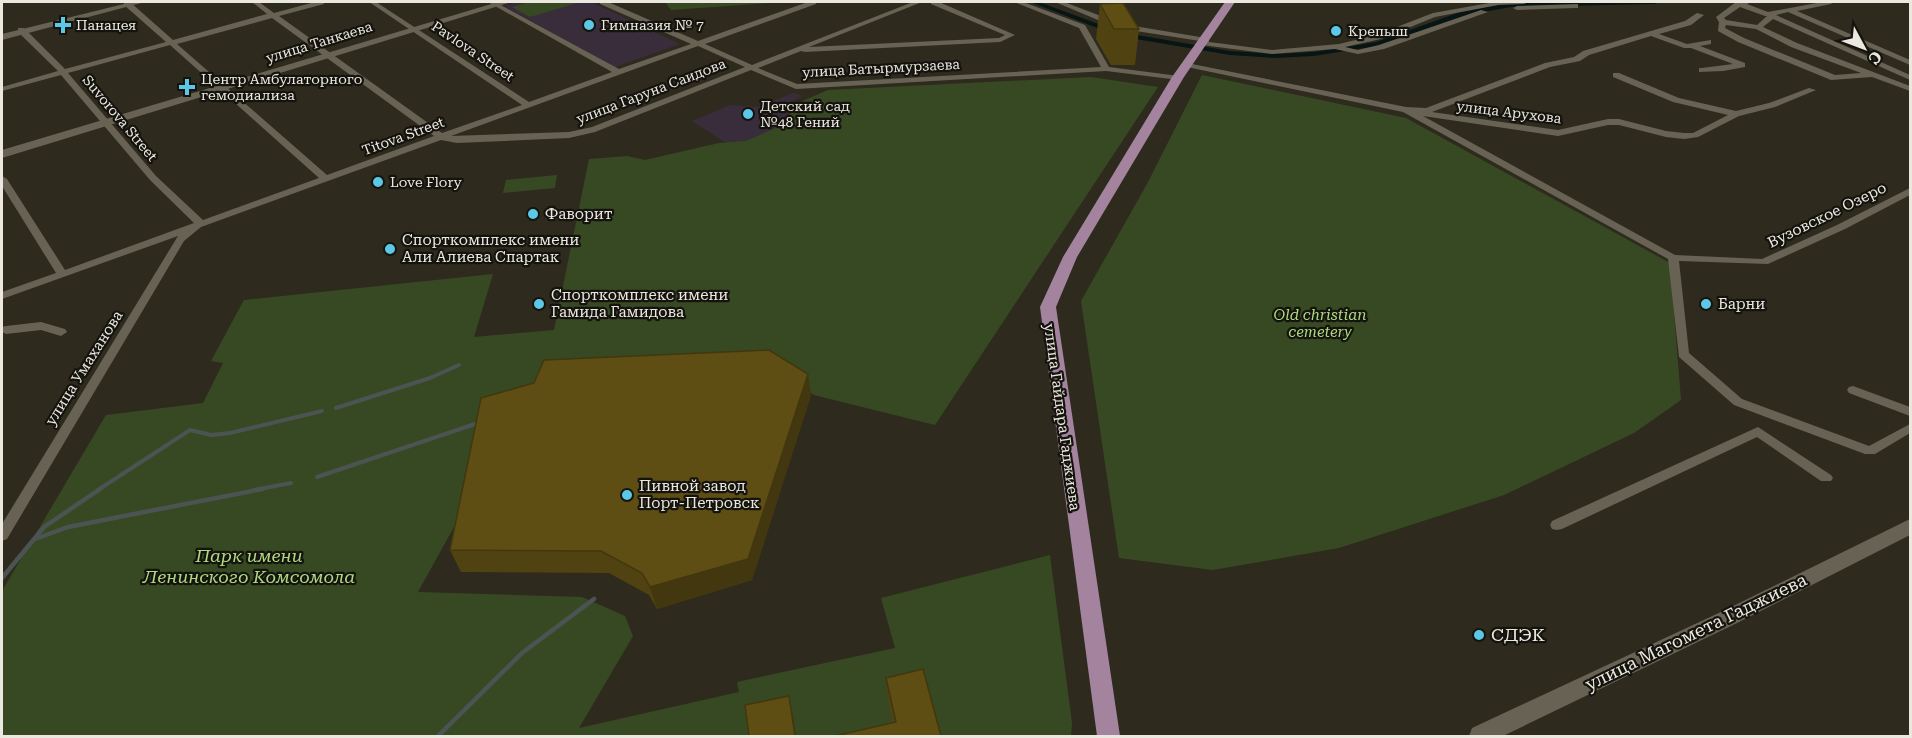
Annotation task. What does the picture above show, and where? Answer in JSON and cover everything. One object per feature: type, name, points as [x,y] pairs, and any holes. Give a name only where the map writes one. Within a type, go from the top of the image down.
[{"type":"main road","name":"улица Танкаева","points":[[2,152],[493,3],[507,2]]},
{"type":"main road","name":"улица Гайдара Гаджиева","points":[[1109,736],[1100,652],[1055,353],[1051,307],[1054,294],[1072,257],[1183,72],[1231,2]]},
{"type":"main road","name":"улица Магомета Гаджиева","points":[[1480,736],[1911,528]]},
{"type":"main road","name":"улица Магомета Гаджиева","points":[[1489,736],[1733,620],[1911,528]]},
{"type":"street","points":[[2,36],[129,3],[141,2]]},
{"type":"street","points":[[255,2],[441,137]]},
{"type":"street","points":[[2,88],[315,2]]},
{"type":"street","points":[[272,14],[321,2]]},
{"type":"street","name":"Pavlova Street","points":[[372,2],[528,105]]},
{"type":"street","name":"улица Батырмурзаева","points":[[603,2],[796,87],[1106,69],[1183,72]]},
{"type":"street","name":"улица Батырмурзаева","points":[[610,2],[697,44]]},
{"type":"street","name":"Titova Street","points":[[2,296],[813,2]]},
{"type":"street","name":"улица Гаруна Саидова","points":[[441,137],[457,140],[583,133],[918,2]]},
{"type":"street","name":"улица Гаруна Саидова","points":[[795,51],[1000,40],[1011,35],[934,2]]},
{"type":"street","points":[[1018,2],[1082,27],[1106,69]]},
{"type":"street","points":[[1059,2],[1120,26],[1272,52],[1331,47],[1378,37],[1433,15],[1498,3],[1524,2]]},
{"type":"street","points":[[1723,22],[1720,17],[1739,4],[1748,2]]},
{"type":"street","points":[[1758,27],[1769,15],[1788,6],[1801,7],[1832,2]]},
{"type":"street","points":[[129,3],[326,179]]},
{"type":"street","points":[[493,3],[618,72]]},
{"type":"street","points":[[1739,4],[1911,78]]},
{"type":"street","points":[[1331,47],[1358,52],[1381,47],[1484,12],[1514,8],[1575,6]]},
{"type":"street","points":[[1788,6],[1874,48],[1911,63]]},
{"type":"street","name":"улица Арухова","points":[[1406,110],[1427,111],[1548,65],[1577,59],[1586,53],[1688,22],[1700,15]]},
{"type":"street","points":[[1723,22],[1758,27],[1791,43],[1911,89]]},
{"type":"street","points":[[1723,22],[1720,29],[1741,40],[1834,78],[1871,75]]},
{"type":"street","name":"Suvorova Street","points":[[22,31],[62,71],[153,178],[200,223]]},
{"type":"street","points":[[1649,33],[1687,46],[1708,42]]},
{"type":"street","points":[[1694,46],[1742,64],[1724,69],[1702,70]]},
{"type":"street","points":[[1852,53],[1874,48]]},
{"type":"street","name":"улица Арухова","points":[[1183,72],[1558,133],[1608,122],[1619,122],[1666,134],[1695,135],[1736,114],[1772,105],[1812,90]]},
{"type":"street","points":[[1616,75],[1676,100],[1736,114]]},
{"type":"street","points":[[1406,110],[1673,258],[1683,354],[1738,402],[1870,451],[1911,428]]},
{"type":"street","points":[[2,179],[62,274]]},
{"type":"street","name":"Вузовское Озеро","points":[[1673,258],[1764,262],[1841,227],[1911,191]]},
{"type":"street","name":"улица Умаханова","points":[[2,535],[180,239],[200,223]]},
{"type":"street","points":[[3,333],[41,326],[61,332]]},
{"type":"street","points":[[1853,390],[1911,412]]},
{"type":"street","points":[[1557,525],[1758,431],[1826,478]]},
{"type":"shaded area","name":"Гимназия № 7","points":[[518,2],[591,2],[680,44],[615,67],[504,6]]},
{"type":"shaded area","name":"Детский сад №48 Гений","points":[[793,93],[803,96],[781,106],[794,122],[734,148],[692,121],[730,105],[758,107]]},
{"type":"green space","points":[[530,2],[580,2],[530,17],[512,7]]},
{"type":"green space","points":[[665,2],[785,2],[671,10]]},
{"type":"green space","name":"Old сhristian cemetery","points":[[1202,75],[1406,118],[1670,263],[1681,400],[1634,433],[1504,495],[1339,548],[1213,570],[1119,558],[1081,301],[1147,184]]},
{"type":"green space","name":"Парк имени Ленинского Комсомола","points":[[1091,77],[1158,87],[935,425],[814,395],[771,368],[465,507],[418,592],[582,597],[625,616],[633,636],[579,728],[739,692],[737,682],[895,648],[881,598],[1050,555],[1072,723],[1071,736],[2,736],[2,591],[106,415],[203,403],[223,363],[211,361],[244,300],[493,274],[474,337],[554,330],[589,159],[627,156],[645,160],[719,143],[746,141],[794,120],[786,108],[828,90]]},
{"type":"green space","points":[[557,175],[555,188],[503,193],[506,180]]},
{"type":"building","points":[[1123,3],[1139,29],[1114,29],[1100,4]]},
{"type":"building","name":"Пивной завод Порт-Петровск","points":[[769,350],[808,374],[748,559],[650,587],[642,573],[601,551],[450,550],[481,398],[534,383],[544,360]]},
{"type":"building","points":[[923,669],[941,736],[835,736],[896,722],[886,678]]},
{"type":"building","points":[[789,696],[795,736],[749,736],[745,705]]},
{"type":"waterway","points":[[1034,2],[1118,34],[1230,53],[1274,56],[1314,54],[1377,44],[1466,13],[1511,5],[1655,2]]},
{"type":"waterway","points":[[336,408],[430,378],[459,365]]},
{"type":"waterway","points":[[98,490],[190,430],[211,435],[230,433],[322,411]]},
{"type":"waterway","points":[[317,477],[478,423]]},
{"type":"waterway","points":[[254,490],[291,483]]},
{"type":"waterway","points":[[2,578],[44,527],[100,489]]},
{"type":"waterway","points":[[35,539],[68,527],[262,489]]},
{"type":"waterway","points":[[438,736],[522,653],[594,599]]},
{"type":"place","name":"Панацея","points":[[63,25]]},
{"type":"place","name":"Гимназия № 7","points":[[589,25]]},
{"type":"place","name":"Крепыш","points":[[1336,31]]},
{"type":"place","name":"Центр Амбулаторного гемодиализа","points":[[187,87]]},
{"type":"place","name":"Детский сад №48 Гений","points":[[748,114]]},
{"type":"place","name":"Love Flory","points":[[378,182]]},
{"type":"place","name":"Фаворит","points":[[533,214]]},
{"type":"place","name":"Спорткомплекс имени Али Алиева Спартак","points":[[390,249]]},
{"type":"place","name":"Спорткомплекс имени Гамида Гамидова","points":[[539,304]]},
{"type":"place","name":"Барни","points":[[1706,304]]},
{"type":"place","name":"Пивной завод Порт-Петровск","points":[[627,495]]},
{"type":"place","name":"СДЭК","points":[[1479,635]]}]
